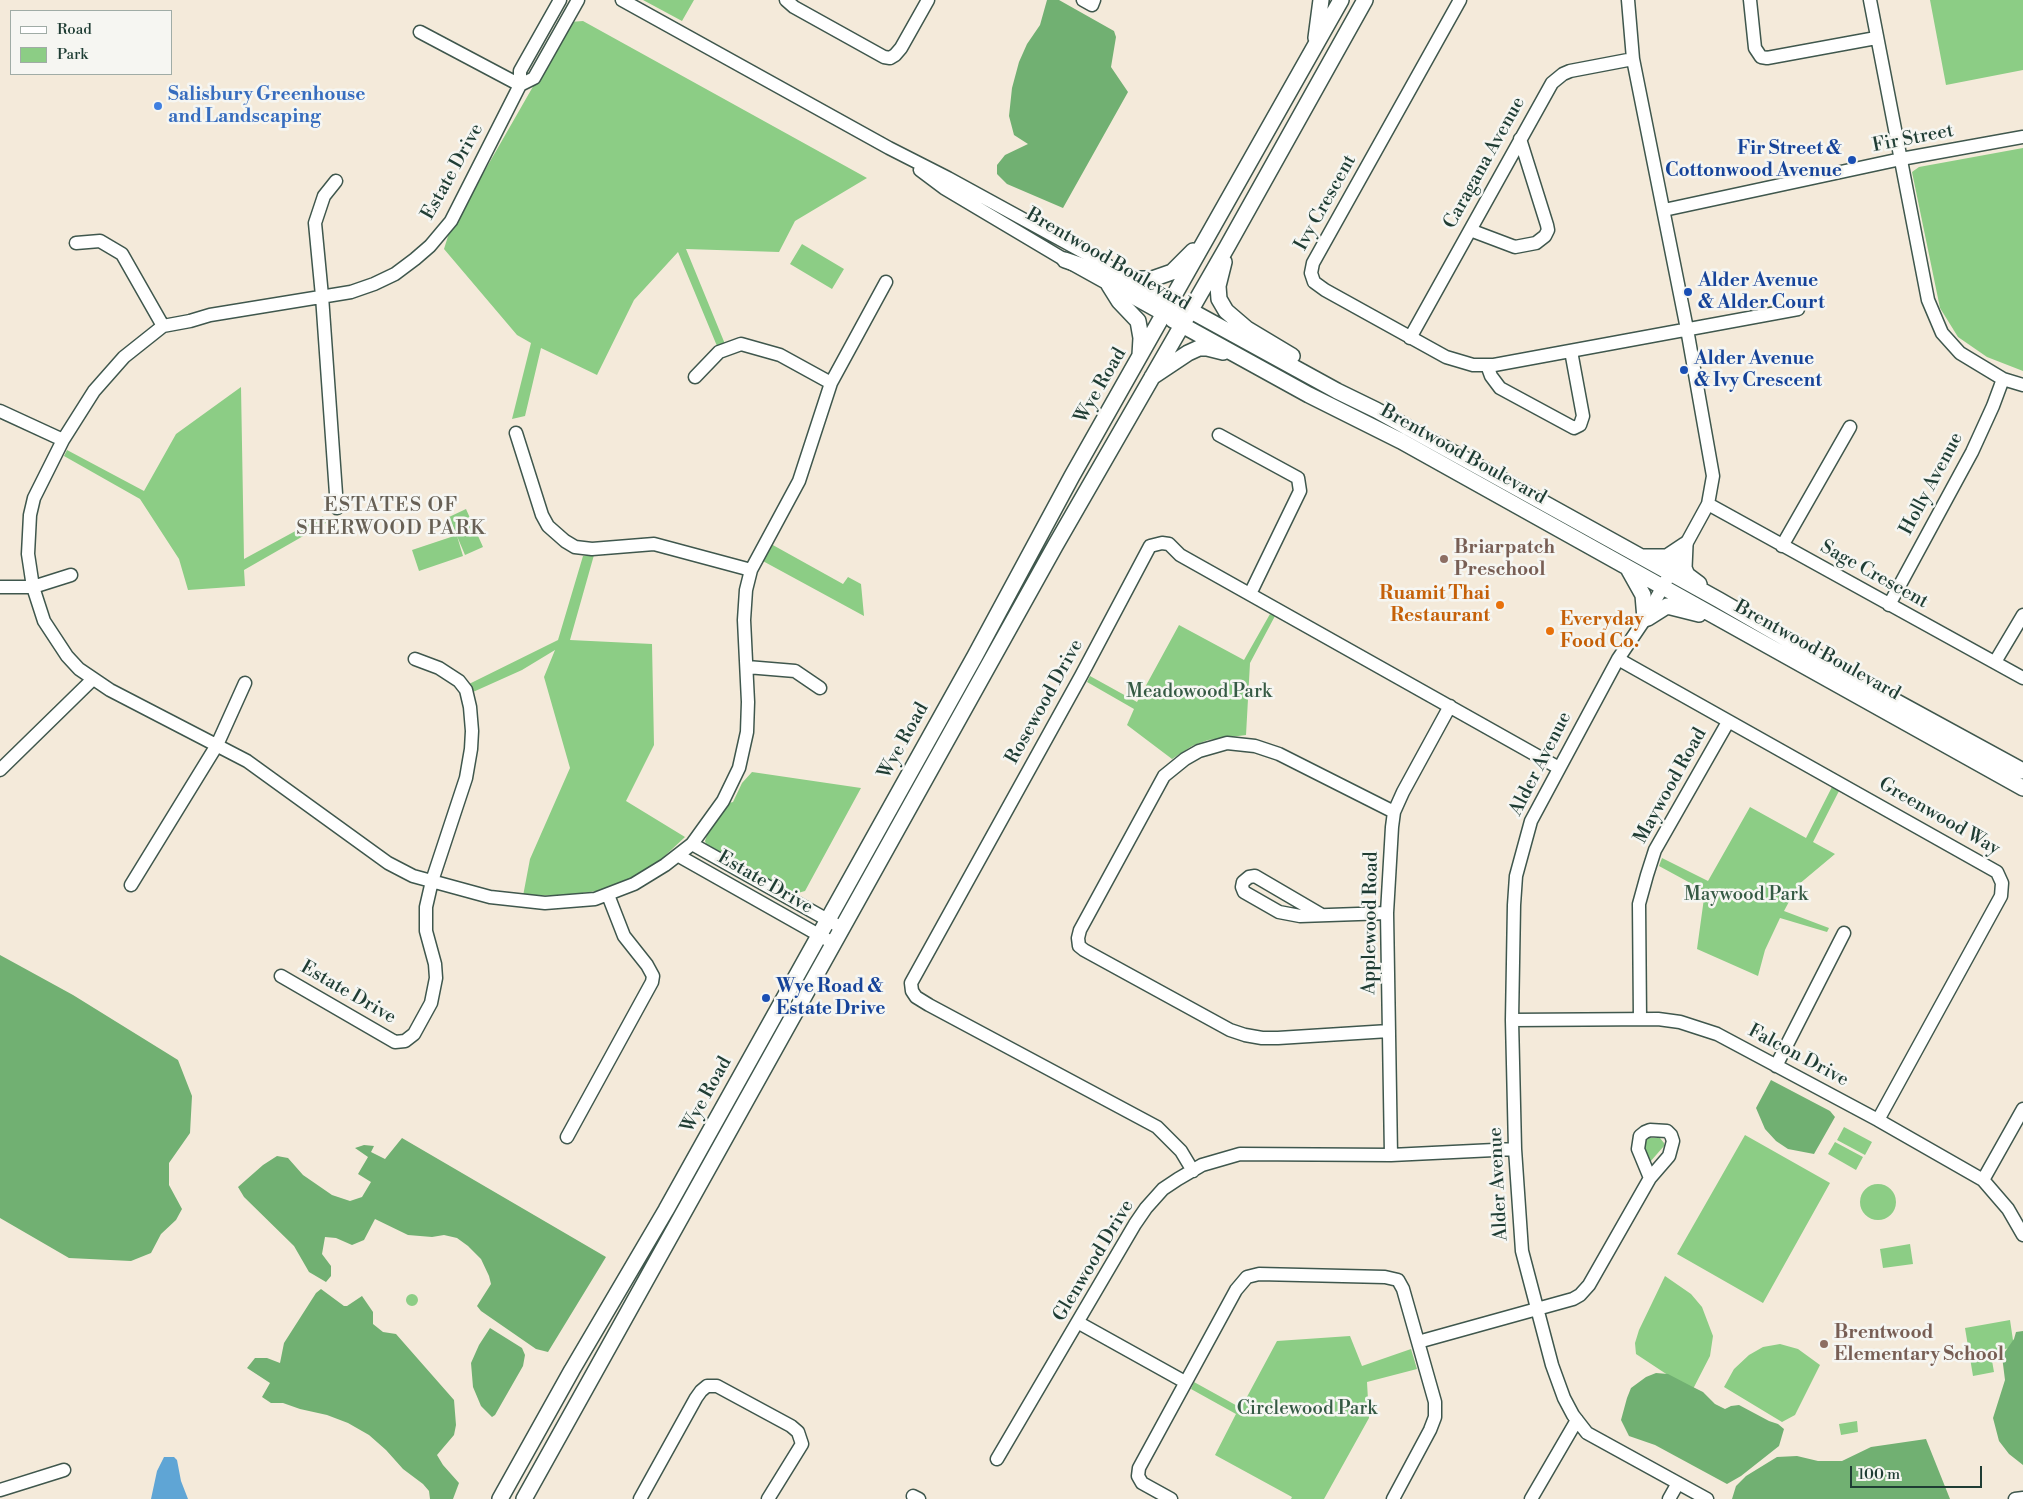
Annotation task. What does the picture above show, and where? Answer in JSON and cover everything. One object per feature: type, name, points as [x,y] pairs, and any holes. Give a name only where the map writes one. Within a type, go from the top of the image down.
[{"type":"main road","points":[[1315,47],[1321,0]]},
{"type":"main road","name":"Wye Road","points":[[500,1499],[572,1370],[666,1210],[975,656],[1072,476],[1341,0]]},
{"type":"main road","name":"Wye Road","points":[[524,1499],[833,943],[1365,0]]},
{"type":"main road","points":[[1132,279],[1152,279],[1172,272],[1208,237]]},
{"type":"main road","points":[[1227,247],[1218,286],[1219,299],[1226,311],[1247,329],[1376,410]]},
{"type":"main road","points":[[1065,260],[1109,275],[1168,307]]},
{"type":"main road","points":[[1109,285],[1119,301],[1133,314],[1140,329],[1141,352],[1134,369]]},
{"type":"main road","name":"Brentwood Boulevard","points":[[1168,307],[1190,310],[1337,391],[1376,410],[1719,600],[1880,693],[2023,771]]},
{"type":"main road","name":"Brentwood Boulevard","points":[[1168,307],[1182,324],[1239,357],[1400,442],[2023,788]]},
{"type":"main road","points":[[1151,378],[1198,348],[1208,348],[1239,357]]},
{"type":"main road","points":[[1640,557],[1667,556],[1684,545]]},
{"type":"main road","points":[[1684,545],[1684,568],[1687,575],[1719,600]]},
{"type":"main road","points":[[1630,570],[1642,595],[1645,619],[1667,606],[1687,612],[1713,616]]},
{"type":"street","name":"Estate Drive","points":[[560,0],[520,71],[520,86],[451,221],[430,246],[396,274],[351,292],[218,313],[163,326],[124,357],[94,391],[63,440],[34,498],[30,515],[28,554],[33,587],[44,621],[67,656],[79,669],[110,690],[247,761],[388,862],[412,876],[490,897],[532,902],[579,901],[608,895],[651,875],[679,856],[712,820],[739,768],[747,732],[748,702],[744,612],[751,570],[798,481],[831,383],[886,282]]},
{"type":"street","name":"Estate Drive","points":[[520,86],[534,78],[578,0]]},
{"type":"street","name":"Brentwood Boulevard","points":[[622,0],[889,148],[948,178],[1132,279],[1168,307]]},
{"type":"street","points":[[786,0],[794,7],[884,57],[890,58],[900,48],[928,0]]},
{"type":"street","name":"Ivy Crescent","points":[[1460,0],[1318,254],[1311,273],[1312,278],[1319,286],[1410,338],[1454,360],[1486,366],[1798,309]]},
{"type":"street","name":"Alder Avenue","points":[[1628,0],[1633,59],[1687,329],[1712,460],[1713,476],[1708,504],[1645,619],[1618,659],[1531,821],[1516,876],[1512,1020],[1515,1149],[1522,1251],[1552,1365],[1564,1398],[1587,1433],[1707,1499]]},
{"type":"street","points":[[1750,0],[1755,48],[1761,57],[1774,58],[1876,38]]},
{"type":"street","points":[[1870,0],[1928,300],[1942,334],[1960,353],[2003,379],[2023,385]]},
{"type":"street","points":[[420,32],[520,86]]},
{"type":"street","name":"Caragana Avenue","points":[[1410,338],[1548,90],[1563,74],[1570,71],[1633,59]]},
{"type":"street","name":"Fir Street","points":[[1664,210],[1901,159],[2023,137]]},
{"type":"street","points":[[1470,230],[1515,247],[1536,243],[1545,236],[1548,225],[1520,139]]},
{"type":"street","name":"Brentwood Boulevard","points":[[889,148],[944,188],[1065,260],[1109,285],[1168,307]]},
{"type":"street","points":[[336,181],[324,196],[315,223],[337,508]]},
{"type":"street","points":[[76,243],[100,241],[122,254],[163,326]]},
{"type":"street","points":[[695,377],[719,352],[741,344],[780,355],[831,383]]},
{"type":"street","points":[[1486,366],[1500,388],[1574,428],[1580,424],[1583,416],[1571,351]]},
{"type":"street","name":"Holly Avenue","points":[[1889,605],[1972,452],[2003,379]]},
{"type":"street","points":[[0,411],[63,440]]},
{"type":"street","points":[[1782,546],[1850,427]]},
{"type":"street","points":[[516,433],[542,515],[548,526],[575,547],[592,549],[654,544],[751,570]]},
{"type":"street","points":[[1219,435],[1298,478],[1300,491],[1250,594]]},
{"type":"street","name":"Sage Crescent","points":[[1708,504],[2023,678]]},
{"type":"street","name":"Rosewood Drive","points":[[1193,1171],[1181,1151],[1157,1127],[916,998],[912,991],[911,983],[1082,676],[1150,546],[1162,543],[1169,544],[1180,555],[1559,768]]},
{"type":"street","points":[[0,587],[33,587],[71,575]]},
{"type":"street","points":[[1995,662],[2023,614]]},
{"type":"street","name":"Estate Drive","points":[[281,976],[394,1042],[409,1039],[414,1034],[431,1003],[436,984],[435,964],[426,931],[426,907],[432,881],[466,778],[472,731],[466,690],[459,681],[439,668],[415,659]]},
{"type":"street","name":"Greenwood Way","points":[[1618,659],[1728,722],[1840,782],[1997,872],[2002,883],[2001,896],[1878,1120]]},
{"type":"street","points":[[747,667],[794,671],[820,688]]},
{"type":"street","points":[[0,770],[93,679]]},
{"type":"street","points":[[131,886],[218,745],[245,684]]},
{"type":"street","name":"Applewood Road","points":[[1391,1155],[1386,913],[1388,862],[1394,812],[1450,706]]},
{"type":"street","name":"Maywood Road","points":[[1640,1019],[1640,904],[1647,875],[1655,850],[1728,722]]},
{"type":"street","points":[[1389,1031],[1278,1038],[1245,1035],[1230,1030],[1084,950],[1079,946],[1078,938],[1164,776],[1185,759],[1199,752],[1226,743],[1256,746],[1279,754],[1394,812]]},
{"type":"street","name":"Estate Drive","points":[[692,844],[842,928]]},
{"type":"street","name":"Estate Drive","points":[[679,856],[833,943]]},
{"type":"street","points":[[1320,914],[1256,876],[1249,877],[1243,882],[1244,892],[1279,912],[1300,916],[1386,913]]},
{"type":"street","points":[[567,1137],[652,982],[653,976],[647,965],[624,936],[608,895]]},
{"type":"street","points":[[1776,1066],[1844,933]]},
{"type":"street","name":"Falcon Drive","points":[[1512,1020],[1640,1019],[1680,1022],[1717,1034],[1878,1120],[1983,1180],[2008,1209],[2023,1235]]},
{"type":"street","points":[[1983,1180],[2023,1109]]},
{"type":"street","name":"Glenwood Drive","points":[[998,1459],[1146,1208],[1163,1189],[1202,1165],[1240,1154],[1391,1155],[1515,1149]]},
{"type":"street","points":[[1418,1342],[1573,1299],[1585,1290],[1650,1178]]},
{"type":"street","points":[[1171,1499],[1142,1483],[1138,1476],[1139,1468],[1236,1290],[1247,1276],[1259,1274],[1385,1277],[1398,1280],[1435,1402],[1435,1417],[1393,1499]]},
{"type":"street","points":[[1079,1323],[1185,1382]]},
{"type":"street","points":[[640,1499],[696,1398],[707,1386],[717,1386],[791,1426],[798,1432],[802,1444],[768,1499]]},
{"type":"street","points":[[1531,1499],[1577,1420]]},
{"type":"street","points":[[0,1490],[64,1470]]},
{"type":"street","points":[[1669,1499],[1678,1483]]},
{"type":"street","points":[[16,1485],[17,1499]]},
{"type":"street","points":[[2015,1499],[2023,1498]]},
{"type":"green space","points":[[643,0],[694,0],[682,21]]},
{"type":"green space","points":[[1047,0],[1059,0],[1114,31],[1116,37],[1111,67],[1128,92],[1063,208],[1007,184],[997,174],[997,165],[1005,155],[1028,144],[1014,135],[1009,116],[1012,88],[1019,62],[1027,44],[1040,25]]},
{"type":"green space","points":[[1930,0],[2023,0],[2023,70],[1946,85]]},
{"type":"green space","points":[[583,21],[867,178],[795,221],[779,252],[686,249],[725,344],[717,346],[678,252],[634,300],[597,375],[541,348],[525,416],[512,419],[531,343],[517,335],[444,249],[449,233],[570,22]]},
{"type":"green space","points":[[2023,148],[2023,371],[1987,357],[1958,337],[1940,308],[1912,172],[1919,167]]},
{"type":"green space","points":[[802,244],[844,269],[832,289],[790,264]]},
{"type":"green space","points":[[241,387],[244,559],[323,516],[326,523],[244,570],[245,586],[188,590],[179,559],[140,499],[64,456],[67,450],[144,491],[176,434]]},
{"type":"green space","points":[[466,509],[483,547],[465,555],[457,536],[463,556],[419,571],[412,550],[457,535],[449,517]]},
{"type":"green space","points":[[771,544],[843,584],[848,577],[861,584],[864,616],[761,560]]},
{"type":"green space","points":[[594,555],[570,640],[652,644],[654,745],[626,801],[685,837],[653,867],[611,889],[567,895],[523,896],[530,859],[570,768],[544,677],[555,650],[522,670],[473,692],[469,684],[558,640],[583,556]]},
{"type":"green space","name":"Meadowood Park","points":[[1270,614],[1275,616],[1250,663],[1246,735],[1208,740],[1192,746],[1172,759],[1127,725],[1134,709],[1087,682],[1090,676],[1137,702],[1179,625],[1244,660]]},
{"type":"green space","points":[[752,772],[861,788],[805,891],[794,894],[707,847],[705,841],[707,835],[729,803],[733,802],[742,783]]},
{"type":"green space","name":"Maywood Park","points":[[1833,785],[1840,789],[1813,842],[1835,854],[1798,885],[1784,911],[1829,928],[1827,932],[1780,918],[1765,950],[1758,976],[1697,949],[1705,891],[1659,866],[1662,858],[1708,881],[1750,807],[1806,838]]},
{"type":"green space","points":[[0,955],[73,995],[178,1060],[192,1096],[190,1133],[169,1163],[169,1185],[182,1209],[176,1220],[161,1234],[151,1253],[131,1261],[69,1258],[0,1218]]},
{"type":"green space","points":[[1771,1080],[1830,1111],[1835,1117],[1814,1154],[1788,1149],[1776,1141],[1765,1129],[1756,1108]]},
{"type":"green space","points":[[1844,1127],[1872,1142],[1865,1155],[1837,1140]]},
{"type":"green space","points":[[1745,1135],[1830,1183],[1763,1303],[1677,1254]]},
{"type":"green space","points":[[402,1138],[606,1257],[548,1352],[536,1349],[481,1311],[477,1306],[491,1284],[489,1276],[481,1259],[457,1238],[444,1235],[432,1237],[408,1235],[375,1219],[364,1240],[352,1245],[336,1238],[325,1237],[322,1254],[331,1266],[331,1276],[326,1282],[309,1272],[294,1246],[244,1197],[238,1187],[263,1165],[277,1156],[288,1158],[303,1175],[332,1195],[350,1201],[362,1197],[371,1182],[358,1174],[368,1157],[355,1148],[364,1145],[374,1146],[371,1152],[385,1159]]},
{"type":"green space","points":[[1648,1138],[1660,1138],[1664,1143],[1664,1146],[1650,1162],[1643,1145]]},
{"type":"green space","points":[[1835,1142],[1863,1157],[1856,1170],[1828,1154]]},
{"type":"green space","points":[[1878,1184],[1885,1185],[1891,1189],[1895,1195],[1895,1209],[1891,1215],[1885,1219],[1878,1220],[1871,1219],[1865,1215],[1861,1209],[1860,1202],[1861,1195],[1865,1189],[1871,1185]]},
{"type":"green space","points":[[1910,1244],[1913,1264],[1883,1268],[1880,1249]]},
{"type":"green space","points":[[1665,1276],[1691,1294],[1702,1307],[1713,1336],[1710,1356],[1692,1391],[1636,1354],[1635,1343],[1639,1330]]},
{"type":"green space","points":[[321,1289],[344,1306],[362,1296],[373,1312],[373,1324],[383,1332],[396,1334],[454,1400],[456,1425],[454,1435],[437,1455],[459,1483],[453,1499],[430,1499],[429,1491],[423,1484],[403,1469],[369,1435],[348,1423],[283,1403],[271,1403],[262,1397],[270,1383],[247,1368],[255,1358],[267,1358],[280,1363],[284,1343],[316,1293]]},
{"type":"green space","points":[[410,1294],[414,1294],[418,1300],[414,1306],[410,1306],[406,1302],[406,1298]]},
{"type":"green space","points":[[2010,1320],[2014,1347],[1996,1351],[1996,1354],[1991,1355],[1994,1372],[1973,1376],[1965,1328]]},
{"type":"green space","points":[[490,1328],[522,1348],[525,1355],[523,1366],[495,1415],[492,1417],[481,1406],[473,1387],[471,1363],[479,1345]]},
{"type":"green space","points":[[2023,1331],[2023,1465],[2009,1454],[1999,1441],[1993,1418],[2005,1380],[2002,1356],[2014,1339],[2016,1332]]},
{"type":"green space","name":"Circlewood Park","points":[[1350,1336],[1362,1366],[1411,1349],[1417,1369],[1367,1382],[1369,1418],[1324,1499],[1291,1499],[1292,1497],[1215,1455],[1236,1414],[1191,1389],[1194,1382],[1241,1408],[1277,1341]]},
{"type":"green space","points":[[1780,1344],[1798,1349],[1820,1365],[1795,1415],[1782,1422],[1724,1387],[1734,1369],[1749,1355],[1763,1347]]},
{"type":"green space","points":[[1656,1373],[1668,1374],[1703,1392],[1715,1404],[1725,1409],[1739,1405],[1778,1424],[1784,1429],[1779,1446],[1741,1476],[1727,1484],[1655,1445],[1629,1436],[1621,1420],[1631,1388],[1646,1377]]},
{"type":"green space","points":[[1857,1421],[1858,1432],[1841,1435],[1839,1424]]},
{"type":"green space","points":[[1926,1439],[1950,1499],[1732,1499],[1736,1486],[1746,1476],[1777,1457],[1797,1456],[1818,1461],[1842,1461],[1871,1447]]},
{"type":"water","points":[[164,1457],[174,1457],[177,1460],[181,1481],[188,1499],[151,1499],[157,1471]]},
{"type":"place","name":"Salisbury Greenhouse and Landscaping","points":[[158,106]]},
{"type":"place","name":"Fir Street & Cottonwood Avenue","points":[[1852,160]]},
{"type":"place","name":"Alder Avenue & Alder Court","points":[[1688,292]]},
{"type":"place","name":"Alder Avenue & Ivy Crescent","points":[[1684,370]]},
{"type":"place","name":"Briarpatch Preschool","points":[[1444,559]]},
{"type":"place","name":"Ruamit Thai Restaurant","points":[[1500,605]]},
{"type":"place","name":"Everyday Food Co.","points":[[1550,631]]},
{"type":"place","name":"Wye Road & Estate Drive","points":[[766,998]]},
{"type":"place","name":"Brentwood Elementary School","points":[[1824,1344]]},
{"type":"district","name":"ESTATES OF SHERWOOD PARK","points":[[391,518]]}]
